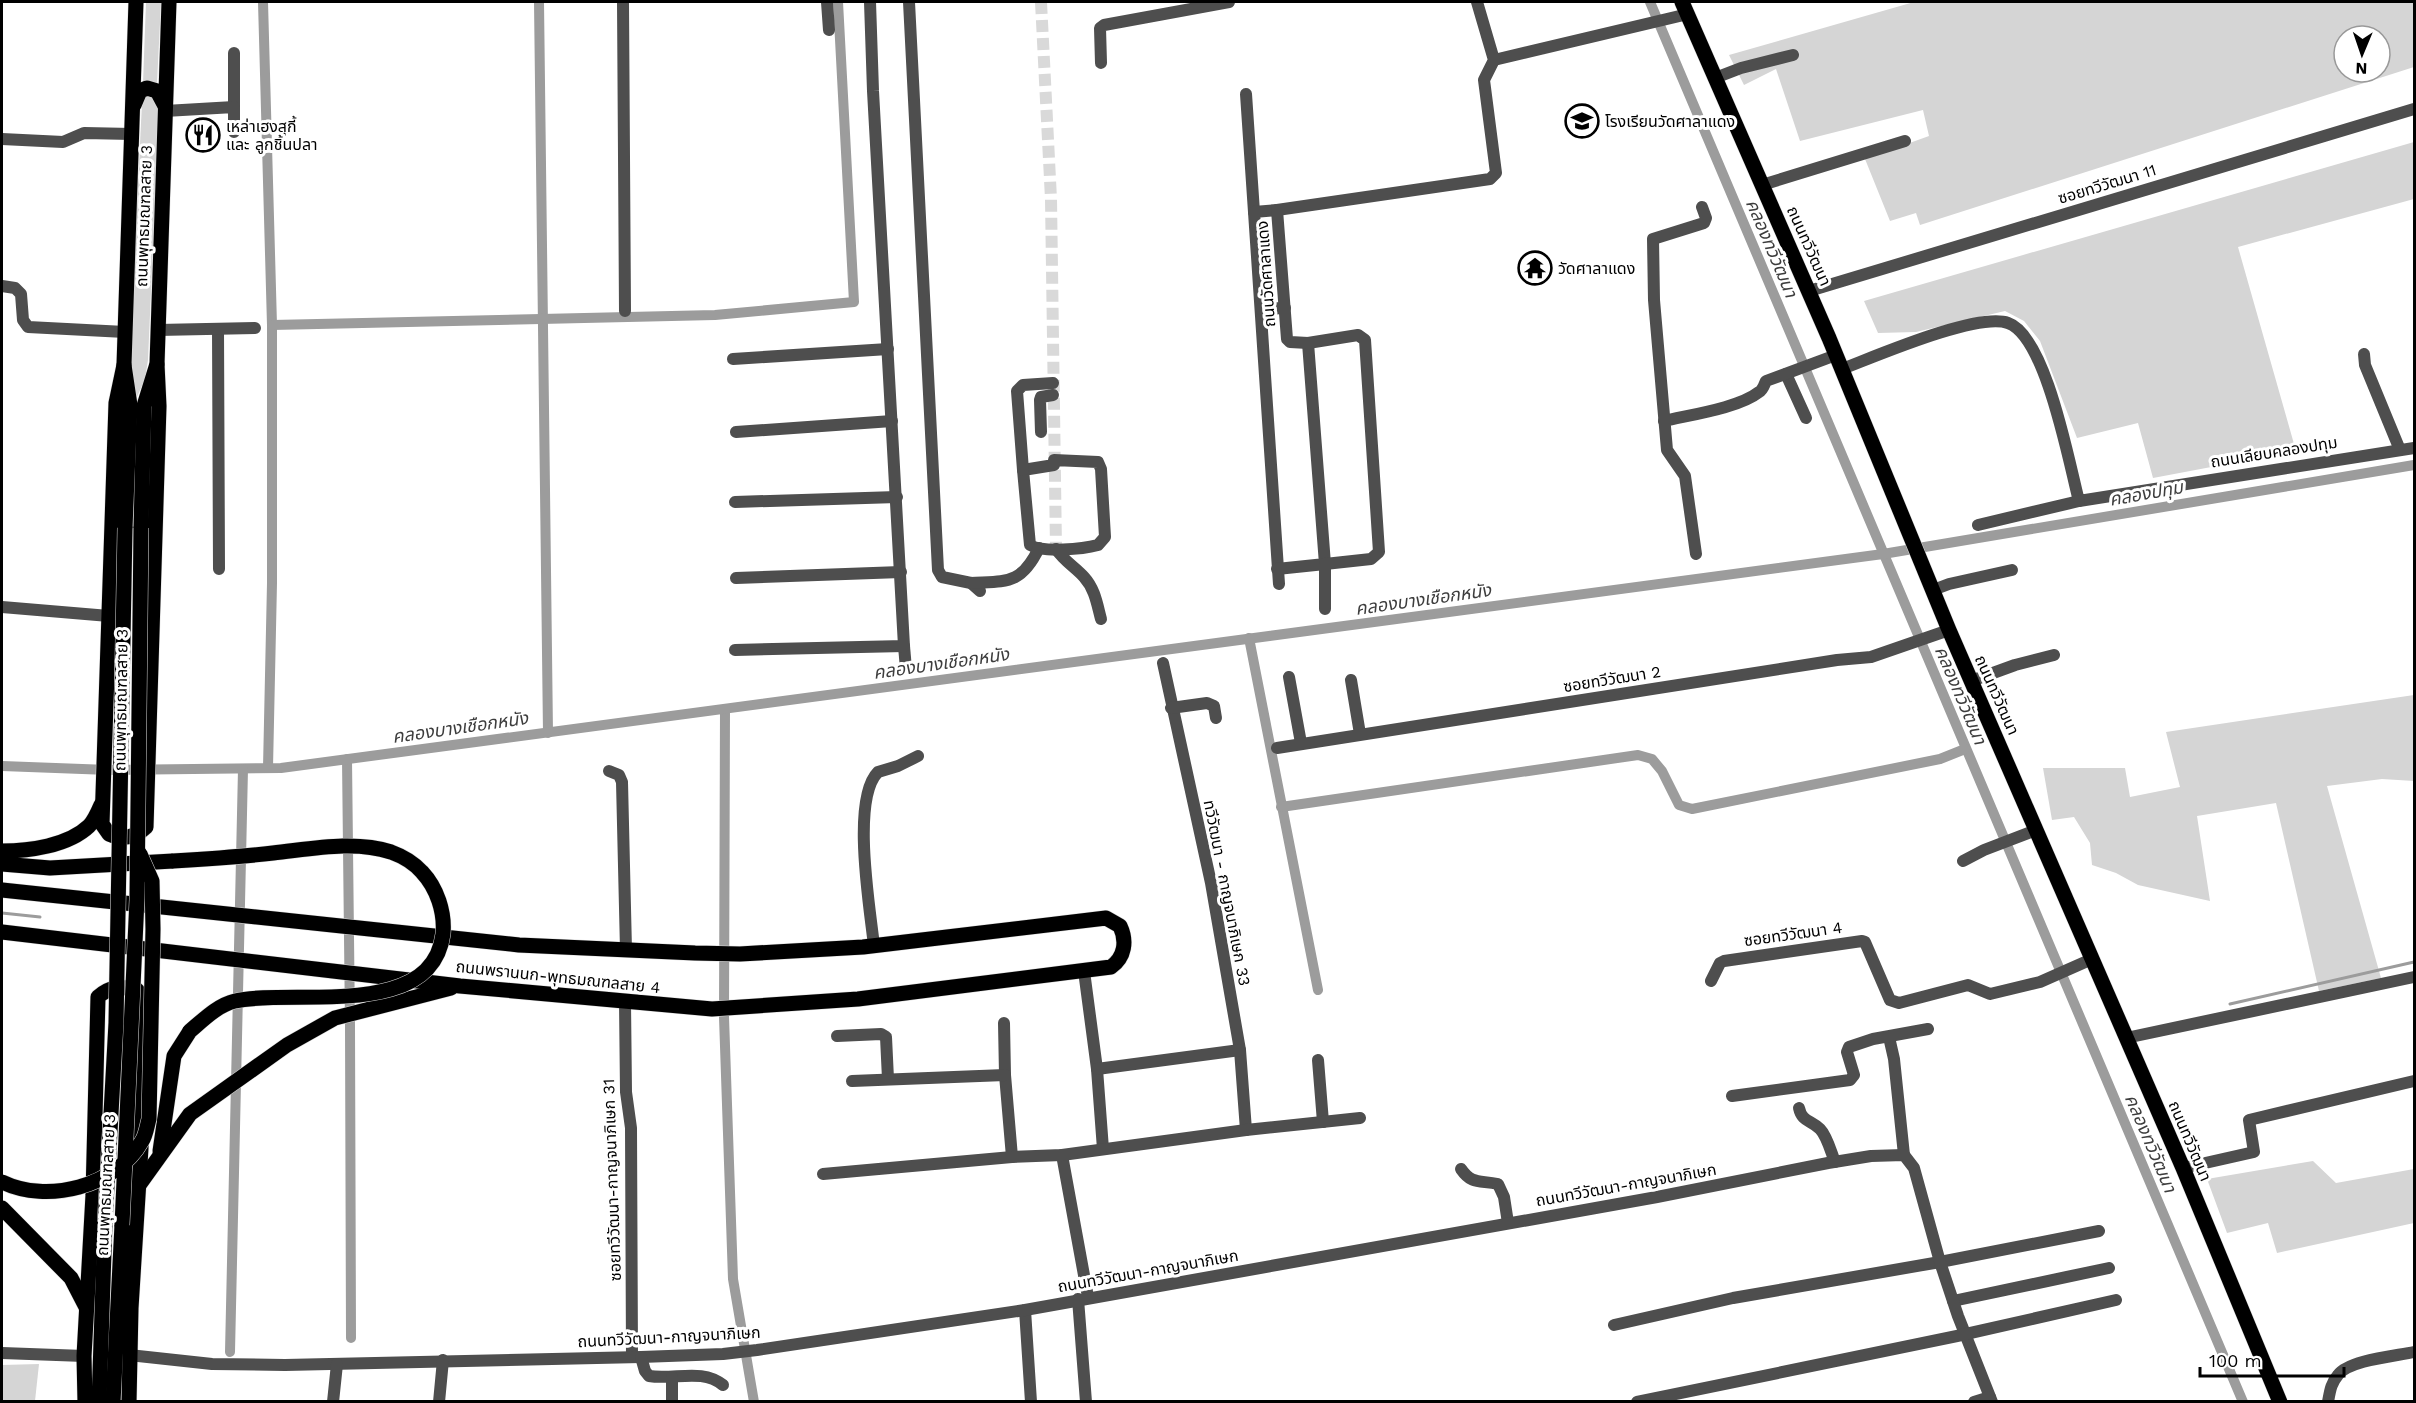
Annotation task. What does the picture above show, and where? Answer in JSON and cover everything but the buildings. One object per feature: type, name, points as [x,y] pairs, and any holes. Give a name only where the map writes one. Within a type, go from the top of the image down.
[{"type":"main road","name":"ถนนพุทธมณฑลสาย 3","points":[[113,1401],[138,849],[130,405],[124,365],[136,2]]},
{"type":"main road","name":"ถนนพุทธมณฑลสาย 3","points":[[99,1401],[105,1222],[116,1023],[133,528],[144,406],[157,364],[170,2]]},
{"type":"main road","name":"ถนนทวีวัฒนา","points":[[1685,8],[1809,291],[1833,361],[1923,564],[2030,833],[2092,959],[2280,1401]]},
{"type":"main road","points":[[132,108],[140,91],[147,88],[157,91],[165,108]]},
{"type":"main road","points":[[124,365],[116,403],[102,824],[109,834],[115,837],[134,837],[146,827],[159,406],[157,364]]},
{"type":"main road","points":[[2,851],[23,851],[70,838],[90,825],[103,797]]},
{"type":"main road","points":[[2,864],[50,868],[173,861],[342,846],[391,852],[405,858],[421,871],[432,885],[441,904],[444,924],[441,945],[435,959],[408,984],[386,991],[360,994],[326,997],[256,997],[232,1001],[216,1009],[190,1031],[174,1056],[159,1156]]},
{"type":"main road","points":[[2,1182],[35,1192],[79,1187],[104,1176],[125,1162],[143,1140],[149,1119],[153,919],[152,881],[138,849]]},
{"type":"main road","name":"ถนนพรานนก-พุทธมณฑลสาย 4","points":[[2,890],[519,945],[740,954],[874,946],[1106,918],[1120,926],[1124,943],[1120,958],[1111,967],[858,999],[698,1009],[460,986],[2,932]]},
{"type":"main road","points":[[139,1186],[190,1114],[287,1045],[335,1018],[460,986]]},
{"type":"main road","points":[[85,1401],[84,1356],[93,1195],[98,997],[107,989],[116,987],[137,990],[143,998],[139,1186],[129,1355],[129,1401]]},
{"type":"main road","points":[[2,1208],[71,1278],[86,1307]]},
{"type":"street","points":[[623,2],[625,311]]},
{"type":"street","points":[[827,2],[829,30]]},
{"type":"street","points":[[870,2],[906,669]]},
{"type":"street","points":[[909,2],[938,570],[942,577],[976,587],[1010,580],[1030,566],[1039,548]]},
{"type":"street","points":[[1101,63],[1098,34],[1104,25],[1229,2]]},
{"type":"street","points":[[1477,2],[1494,60],[1640,27],[1670,17],[1685,8]]},
{"type":"street","points":[[234,53],[234,132]]},
{"type":"street","points":[[1715,78],[1741,68],[1793,55]]},
{"type":"street","name":"ถนนวัดศาลาแดง","points":[[1308,343],[1290,342],[1287,339],[1277,210],[1490,179],[1496,174],[1497,166],[1484,80],[1494,60]]},
{"type":"street","points":[[1246,94],[1279,584]]},
{"type":"street","points":[[165,108],[234,107]]},
{"type":"street","name":"ซอยทวีวัฒนา 11","points":[[1809,291],[2415,109]]},
{"type":"street","points":[[2,139],[56,142],[68,141],[84,133],[132,134]]},
{"type":"street","points":[[1762,184],[1905,141]]},
{"type":"street","points":[[1696,554],[1685,476],[1667,450],[1654,293],[1653,239],[1704,223],[1706,218],[1702,207]]},
{"type":"street","points":[[1254,212],[1277,210]]},
{"type":"street","points":[[2,286],[15,288],[21,294],[23,320],[28,327],[125,332]]},
{"type":"street","points":[[1261,309],[1285,308]]},
{"type":"street","points":[[1664,421],[1747,399],[1761,392],[1766,381],[1786,374],[1931,335],[1990,323],[2007,322],[2032,346],[2046,375],[2079,501]]},
{"type":"street","points":[[158,330],[255,328]]},
{"type":"street","points":[[218,329],[219,569]]},
{"type":"street","points":[[1277,569],[1325,564],[1371,560],[1379,552],[1365,340],[1358,335],[1308,343],[1325,564],[1325,609]]},
{"type":"street","points":[[733,359],[888,349]]},
{"type":"street","points":[[2364,354],[2365,365],[2400,450]]},
{"type":"street","points":[[1786,374],[1806,418]]},
{"type":"street","points":[[1023,470],[1054,463],[1098,462],[1101,469],[1103,541],[1098,545],[1056,549],[1039,548],[1028,542],[1017,391],[1023,385],[1053,389],[1041,396],[1041,432]]},
{"type":"street","points":[[736,432],[892,421]]},
{"type":"street","name":"ถนนเลียบคลองปทุม","points":[[1978,525],[2079,501],[2415,448]]},
{"type":"street","points":[[735,502],[897,497]]},
{"type":"street","points":[[1056,549],[1064,560],[1085,578],[1094,591],[1101,619]]},
{"type":"street","points":[[1933,590],[1949,584],[2012,570]]},
{"type":"street","points":[[736,578],[901,572]]},
{"type":"street","points":[[2,607],[109,616]]},
{"type":"street","name":"ซอยทวีวัฒนา 2","points":[[1276,748],[1837,660],[1871,657],[1949,630]]},
{"type":"street","points":[[735,650],[904,646]]},
{"type":"street","points":[[1971,681],[2015,664],[2054,655]]},
{"type":"street","name":"ทวีวัฒนา - กาญจนาภิเษก 33","points":[[1163,663],[1211,883],[1240,1050],[1246,1130]]},
{"type":"street","points":[[1289,677],[1300,743]]},
{"type":"street","points":[[1351,680],[1360,734]]},
{"type":"street","points":[[1171,708],[1207,703],[1214,706],[1216,718]]},
{"type":"street","points":[[874,946],[862,821],[871,781],[878,772],[908,762],[918,756]]},
{"type":"street","points":[[609,771],[619,775],[622,782],[626,950]]},
{"type":"street","points":[[1964,861],[1984,850],[2030,833]]},
{"type":"street","name":"ซอยทวีวัฒนา 4","points":[[1711,981],[1720,963],[1724,961],[1862,941],[1865,942],[1893,1003],[1968,985],[1990,994],[2040,981],[2092,959]]},
{"type":"street","points":[[1084,971],[1097,1069],[1103,1149]]},
{"type":"street","points":[[2126,1038],[2415,977]]},
{"type":"street","name":"ซอยทวีวัฒนา-กาญจนาภิเษก 31","points":[[625,1002],[626,1092],[631,1139],[637,1357]]},
{"type":"street","points":[[1004,1023],[1005,1075],[1012,1157]]},
{"type":"street","points":[[1732,1096],[1850,1080],[1854,1075],[1847,1052],[1849,1047],[1873,1039],[1928,1029]]},
{"type":"street","points":[[837,1036],[881,1034],[886,1037],[888,1079]]},
{"type":"street","points":[[1889,1037],[1894,1059],[1904,1155],[1911,1163],[1918,1178],[1940,1262],[1965,1335],[1991,1399],[1974,1401]]},
{"type":"street","points":[[1097,1069],[1240,1050]]},
{"type":"street","points":[[1318,1060],[1323,1122]]},
{"type":"street","points":[[852,1081],[1005,1075]]},
{"type":"street","points":[[2182,1168],[2254,1152],[2249,1120],[2415,1081]]},
{"type":"street","points":[[1799,1108],[1804,1120],[1822,1131],[1835,1162]]},
{"type":"street","points":[[823,1174],[1012,1157],[1062,1155],[1246,1130],[1360,1118]]},
{"type":"street","points":[[1062,1155],[1083,1298],[1086,1401]]},
{"type":"street","name":"ถนนทวีวัฒนา-กาญจนาภิเษก","points":[[129,1355],[212,1365],[723,1354],[1025,1310],[1657,1197],[1835,1162],[1871,1156],[1904,1155]]},
{"type":"street","points":[[1461,1168],[1467,1178],[1473,1181],[1498,1184],[1504,1197],[1508,1223]]},
{"type":"street","points":[[1614,1325],[1733,1298],[1940,1262],[2099,1231]]},
{"type":"street","points":[[1953,1301],[2109,1268]]},
{"type":"street","points":[[1637,1401],[1965,1335],[2116,1300]]},
{"type":"street","points":[[1025,1310],[1031,1401]]},
{"type":"street","points":[[2328,1401],[2331,1385],[2339,1372],[2353,1365],[2415,1352]]},
{"type":"street","points":[[2,1353],[84,1356]]},
{"type":"street","points":[[637,1357],[650,1376],[706,1376],[715,1378],[723,1385]]},
{"type":"street","points":[[439,1401],[443,1360]]},
{"type":"street","points":[[333,1401],[337,1364]]},
{"type":"street","points":[[672,1377],[672,1401]]},
{"type":"shaded area","points":[[146,2],[161,2],[157,83],[143,83]]},
{"type":"shaded area","points":[[1914,2],[2414,2],[2414,67],[2392,74],[2392,24],[2332,24],[2332,84],[2361,84],[1920,225],[1916,213],[1890,221],[1865,159],[1929,136],[1923,110],[1800,141],[1776,69],[1744,85],[1729,55]]},
{"type":"shaded area","points":[[144,95],[152,96],[159,111],[148,360],[145,379],[137,397],[129,374]]},
{"type":"shaded area","points":[[2414,142],[2414,199],[2238,247],[2296,451],[2153,478],[2138,423],[2077,438],[2040,341],[2024,321],[2005,311],[1916,332],[1878,333],[1864,301]]},
{"type":"shaded area","points":[[2414,695],[2414,781],[2382,779],[2327,786],[2381,978],[2319,991],[2276,803],[2197,816],[2210,901],[2138,885],[2116,873],[2092,865],[2090,843],[2074,817],[2052,820],[2043,768],[2125,768],[2130,797],[2180,787],[2166,732]]},
{"type":"shaded area","points":[[2313,1161],[2336,1183],[2414,1169],[2414,1223],[2277,1253],[2268,1223],[2227,1233],[2207,1179]]},
{"type":"shaded area","points":[[39,1364],[35,1401],[2,1401],[2,1365]]},
{"type":"waterway","points":[[263,2],[272,325],[272,583],[268,768]]},
{"type":"waterway","points":[[539,2],[548,733]]},
{"type":"waterway","points":[[272,325],[715,315],[854,302],[838,2]]},
{"type":"waterway","name":"คลองทวีวัฒนา","points":[[1650,2],[2243,1402]]},
{"type":"waterway","name":"คลองบางเชือกหนัง","points":[[2,766],[109,770],[281,768],[1883,554],[2414,465]]},
{"type":"waterway","points":[[1249,638],[1318,990]]},
{"type":"waterway","points":[[725,709],[724,1017],[733,1279],[754,1402]]},
{"type":"waterway","points":[[1281,807],[1638,755],[1652,759],[1662,771],[1679,805],[1692,809],[1940,759],[1965,749]]},
{"type":"waterway","points":[[347,759],[351,1338]]},
{"type":"waterway","points":[[230,1352],[243,769]]},
{"type":"waterway","points":[[2,913],[40,917]]},
{"type":"waterway","points":[[2230,1004],[2414,962]]},
{"type":"tunnel","points":[[1041,2],[1051,199],[1056,549]]},
{"type":"place","name":"โรงเรียนวัดศาลาแดง","points":[[1582,121]]},
{"type":"place","name":"เหล่าเฮงสุกี้ และ ลูกชิ้นปลา","points":[[203,135]]},
{"type":"place","name":"วัดศาลาแดง","points":[[1535,268]]},
{"type":"water label","name":"คลองปทุม","points":[[2146,493]]}]
